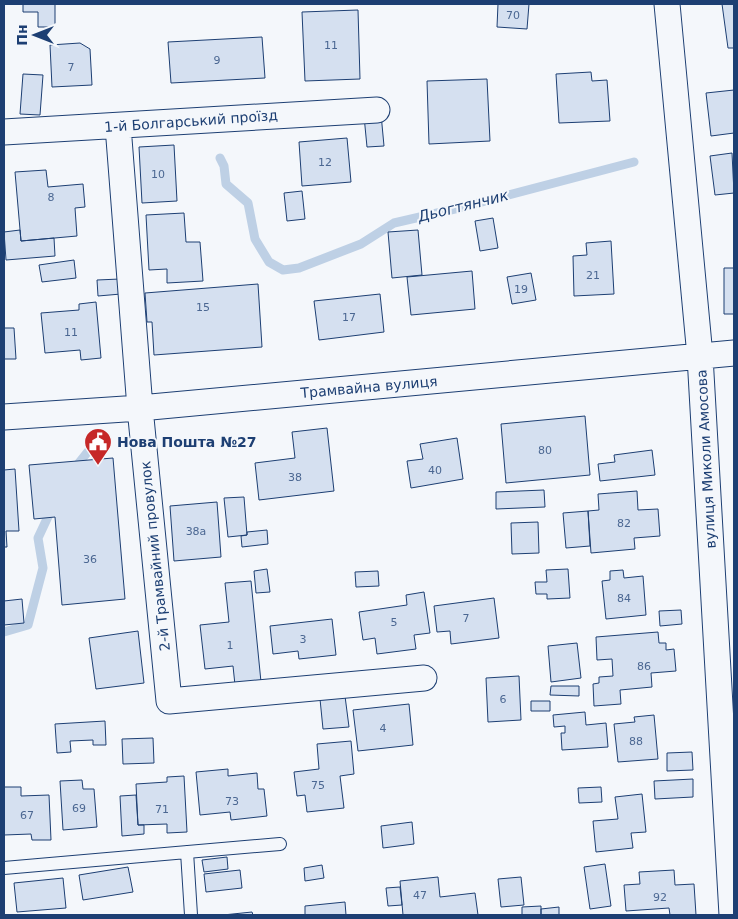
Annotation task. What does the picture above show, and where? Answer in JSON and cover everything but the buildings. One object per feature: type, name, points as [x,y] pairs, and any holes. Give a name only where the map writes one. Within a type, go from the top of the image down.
[{"type":"street","name":"вулиця Миколи Амосова","points":[[667,4],[700,356],[732,915]]},
{"type":"street","name":"1-й Болгарський проїзд","points":[[4,132],[377,110]]},
{"type":"street","name":"2-й Трамвайний провулок","points":[[118,126],[140,408],[169,701],[424,678]]},
{"type":"street","name":"Трамвайна вулиця","points":[[4,417],[140,408],[734,353]]},
{"type":"lane","points":[[4,868],[280,844]]},
{"type":"lane","points":[[187,852],[191,915]]},
{"type":"waterway","name":"Дьогтянчик","points":[[220,158],[224,166],[226,184],[248,203],[255,239],[269,262],[283,270],[299,268],[361,244],[394,223],[634,162]]},
{"type":"waterway","name":"Дьогтянчик","points":[[74,469],[98,439]]},
{"type":"waterway","name":"Дьогтянчик","points":[[4,632],[28,625],[43,568],[38,538],[52,508]]},
{"type":"place","name":"Нова Пошта №27","points":[[98,466]]}]
